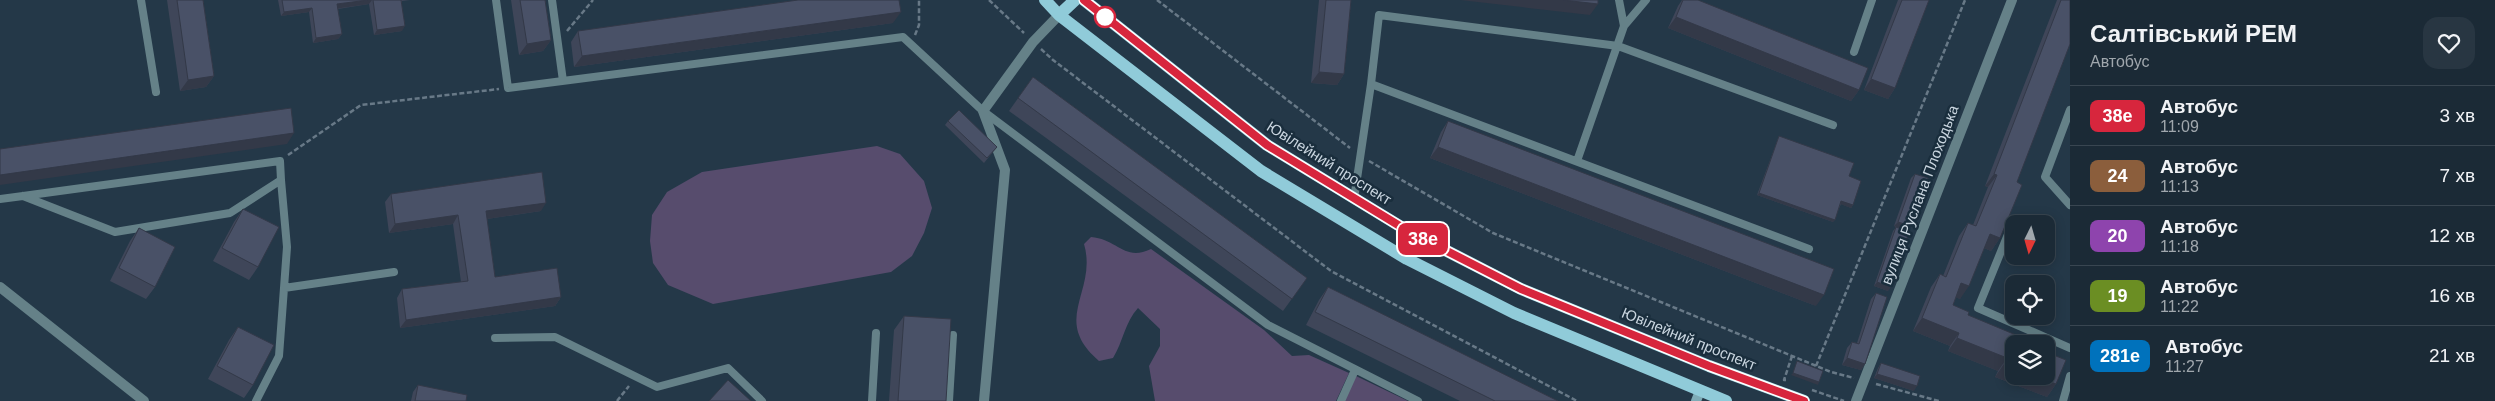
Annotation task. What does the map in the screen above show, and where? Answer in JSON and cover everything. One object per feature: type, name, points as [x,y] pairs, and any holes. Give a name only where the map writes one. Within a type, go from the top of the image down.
[{"type":"main road","points":[[1045,0],[1059,15],[1261,171],[1407,259],[1514,313],[1698,396],[1726,401]]},
{"type":"main road","points":[[1059,15],[1074,0]]},
{"type":"main road","name":"Ювілейний проспект","points":[[1084,0],[1267,145],[1354,200],[1408,231],[1521,289],[1709,366],[1804,401]]},
{"type":"street","name":"вулиця Руслана Плоходька","points":[[1856,401],[2012,0]]},
{"type":"street","points":[[984,401],[1005,170],[983,111],[1033,42],[1059,15]]},
{"type":"street","points":[[0,287],[144,401]]},
{"type":"lane","points":[[141,0],[156,92]]},
{"type":"lane","points":[[496,0],[508,88],[903,37],[983,111],[1268,325],[1418,401]]},
{"type":"lane","points":[[552,0],[563,81]]},
{"type":"lane","points":[[1619,0],[1624,26]]},
{"type":"lane","points":[[1577,161],[1624,26],[1646,0]]},
{"type":"lane","points":[[1854,52],[1872,0]]},
{"type":"lane","points":[[1354,200],[1379,15],[1618,46],[1833,125]]},
{"type":"lane","points":[[1371,84],[1809,249]]},
{"type":"lane","points":[[2070,110],[2045,177],[2070,205]]},
{"type":"lane","points":[[0,199],[280,161],[287,247],[279,356],[256,401]]},
{"type":"lane","points":[[23,196],[115,232],[230,213],[281,180]]},
{"type":"lane","points":[[2005,242],[1978,308],[2070,348]]},
{"type":"lane","points":[[284,288],[394,272]]},
{"type":"lane","points":[[872,401],[876,333]]},
{"type":"lane","points":[[949,401],[953,335]]},
{"type":"lane","points":[[495,338],[555,337],[657,387],[728,368],[762,401]]},
{"type":"lane","points":[[1341,401],[1355,370]]},
{"type":"lane","points":[[2063,401],[2070,376]]},
{"type":"path","points":[[558,41],[593,0]]},
{"type":"path","points":[[911,45],[919,25],[919,0]]},
{"type":"path","points":[[989,0],[1052,60],[1331,271],[1577,401]]},
{"type":"path","points":[[992,4],[996,0]]},
{"type":"path","points":[[1157,0],[1360,156],[1493,234],[1816,366],[1939,401]]},
{"type":"path","points":[[1816,366],[1965,0]]},
{"type":"path","points":[[280,161],[361,105],[508,88]]},
{"type":"path","points":[[1792,356],[1784,380],[1793,383]]},
{"type":"path","points":[[617,401],[636,376]]},
{"type":"path","points":[[1810,389],[1844,401]]},
{"type":"shaded area","points":[[877,146],[900,154],[924,181],[932,208],[924,233],[912,256],[891,272],[713,304],[668,285],[653,263],[650,241],[652,215],[667,192],[702,172]]},
{"type":"shaded area","points":[[1091,237],[1134,253],[1151,249],[1264,330],[1292,356],[1309,355],[1349,373],[1336,401],[1155,401],[1149,366],[1160,346],[1160,329],[1138,308],[1130,319],[1113,358],[1099,361],[1085,346],[1078,332],[1076,318],[1087,261],[1084,244]]},
{"type":"shaded area","points":[[1356,376],[1408,401],[1344,401]]},
{"type":"building","points":[[177,0],[203,0],[214,76],[188,80]]},
{"type":"building","points":[[282,0],[368,0],[337,4],[342,34],[316,38],[312,8],[284,12]]},
{"type":"building","points":[[373,0],[401,0],[405,26],[377,30]]},
{"type":"building","points":[[520,0],[545,0],[551,40],[527,44]]},
{"type":"building","points":[[798,0],[899,0],[901,12],[582,56],[578,31]]},
{"type":"building","points":[[1326,0],[1351,0],[1344,74],[1319,72]]},
{"type":"building","points":[[1563,0],[1598,0],[1598,4]]},
{"type":"building","points":[[1683,0],[1698,0],[1868,68],[1859,90],[1676,17]]},
{"type":"building","points":[[1902,0],[1929,0],[1895,88],[1871,79]]},
{"type":"building","points":[[2061,0],[2070,0],[2070,44],[2017,182],[2022,185],[2010,215],[2005,215],[2005,226],[2000,238],[1990,234],[1969,286],[1961,283],[1953,305],[1969,312],[1968,315],[2016,335],[2005,335],[2005,357],[1957,338],[1959,333],[1922,318],[1940,274],[1946,277],[1968,223],[1976,226],[1997,175],[1994,174]]},
{"type":"building","points":[[1033,77],[1307,278],[1292,299],[1018,98]]},
{"type":"building","points":[[291,108],[294,133],[0,175],[0,149]]},
{"type":"building","points":[[959,110],[997,147],[987,158],[948,121]]},
{"type":"building","points":[[1448,121],[1834,269],[1824,295],[1438,147]]},
{"type":"building","points":[[1779,136],[1854,163],[1849,176],[1861,181],[1853,205],[1841,201],[1835,220],[1759,193]]},
{"type":"building","points":[[542,172],[546,203],[486,211],[495,277],[557,268],[561,297],[406,320],[402,289],[468,281],[458,215],[395,224],[391,194]]},
{"type":"building","points":[[1915,174],[1928,178],[1911,226],[1898,222]]},
{"type":"building","points":[[243,209],[279,227],[258,267],[222,248]]},
{"type":"building","points":[[1896,227],[1909,232],[1891,287],[1877,282]]},
{"type":"building","points":[[139,228],[175,247],[155,287],[119,268]]},
{"type":"building","points":[[1328,287],[1558,401],[1495,401],[1315,312]]},
{"type":"building","points":[[1876,293],[1887,297],[1865,364],[1847,358],[1852,342],[1859,344]]},
{"type":"building","points":[[904,316],[951,319],[946,401],[898,401]]},
{"type":"building","points":[[238,327],[274,345],[253,385],[217,366]]},
{"type":"building","points":[[2055,356],[2066,360],[2055,384]]},
{"type":"building","points":[[1797,361],[1823,371],[1819,382],[1793,373]]},
{"type":"building","points":[[1881,363],[1920,376],[1917,386],[1877,374]]},
{"type":"building","points":[[728,380],[751,401],[709,401]]},
{"type":"building","points":[[418,385],[467,395],[466,401],[415,401]]},
{"type":"bus line","name":"38е","points":[[1084,0],[1267,145],[1354,200],[1408,231],[1521,289],[1709,366],[1804,401]]}]
